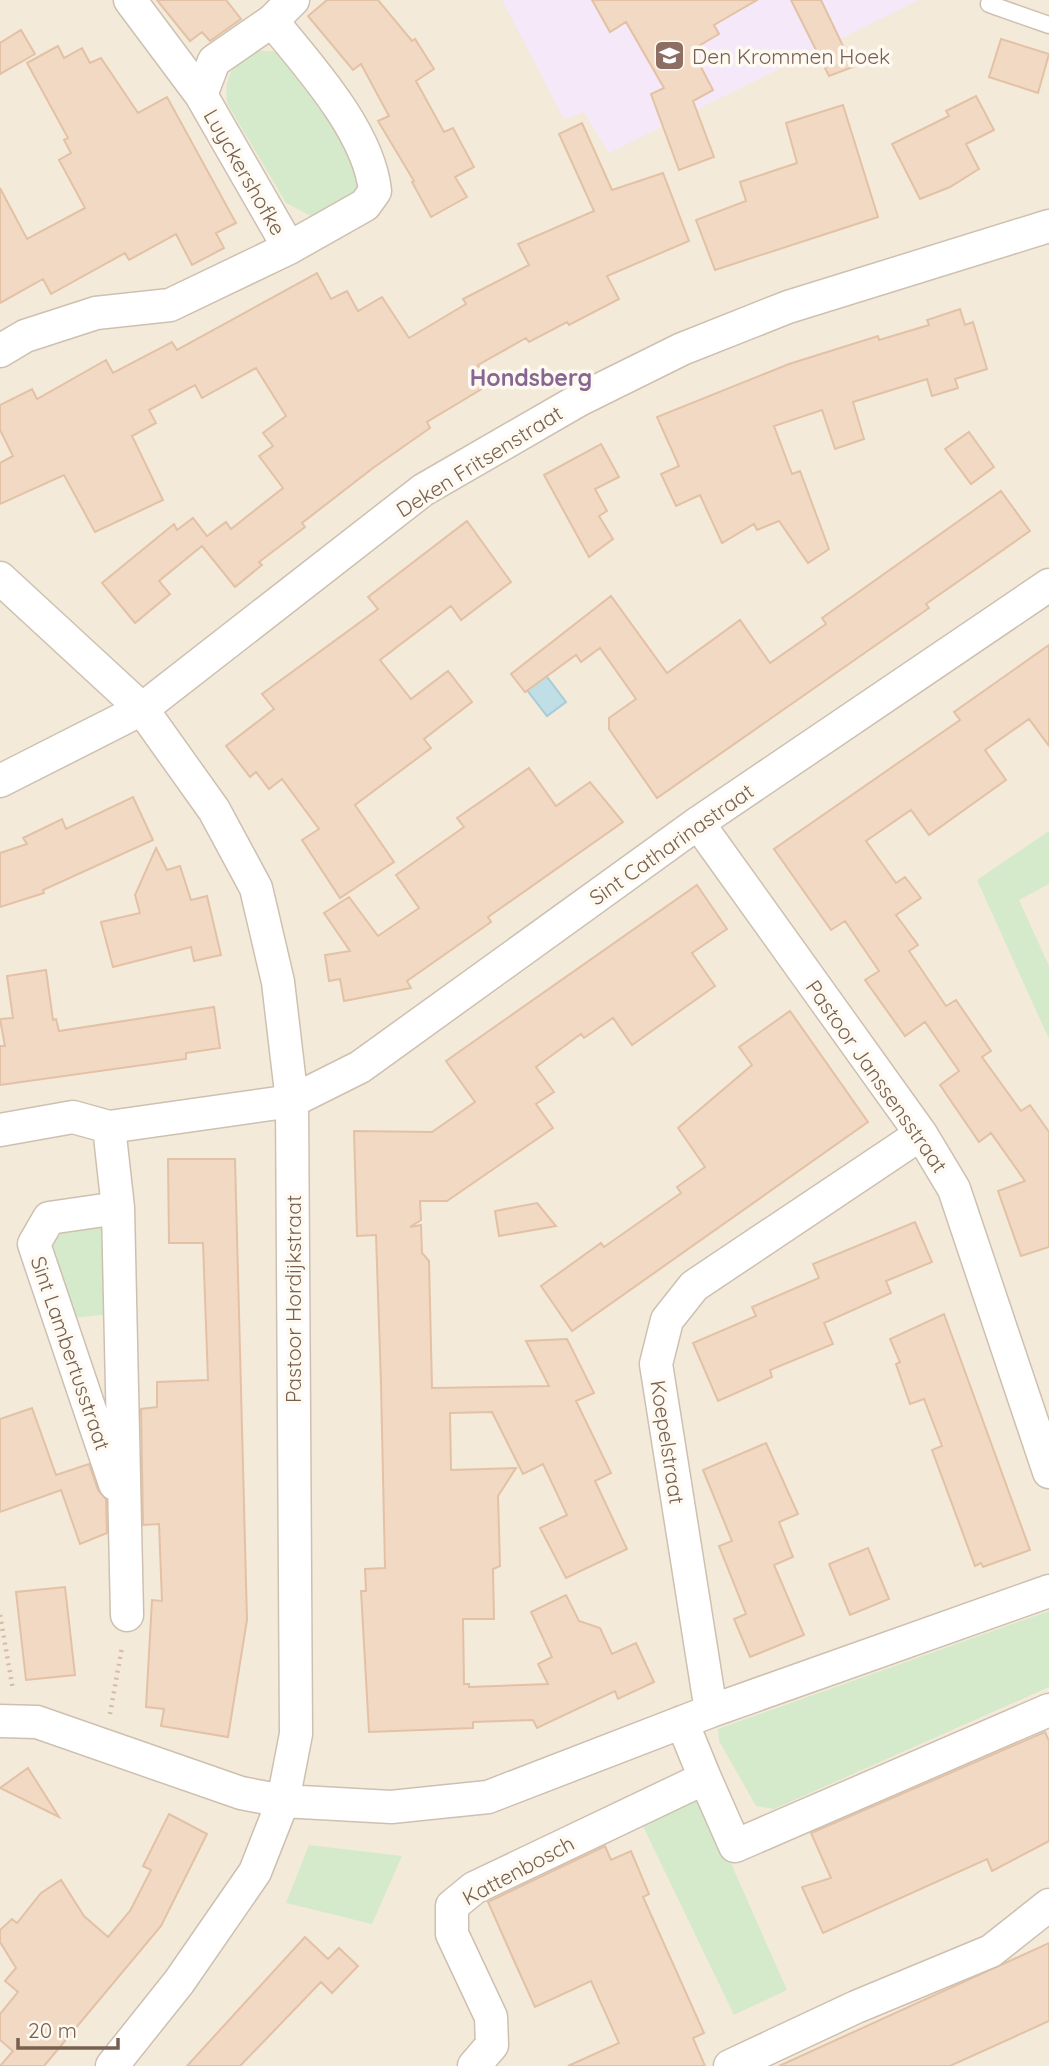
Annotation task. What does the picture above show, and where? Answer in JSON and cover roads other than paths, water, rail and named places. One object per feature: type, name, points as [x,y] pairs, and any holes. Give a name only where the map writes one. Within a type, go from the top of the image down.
[{"type":"street","name":"Luyckershofke","points":[[130,0],[201,95],[289,248]]},
{"type":"street","name":"Luyckershofke","points":[[0,351],[25,336],[96,313],[170,305],[289,248],[365,205],[375,191],[373,173],[333,94],[282,10],[214,61],[201,95]]},
{"type":"street","name":"Deken Fritsenstraat","points":[[0,781],[142,709],[423,490],[579,400],[682,349],[788,307],[1049,226]]},
{"type":"street","name":"Pastoor Hordijkstraat","points":[[0,578],[142,709],[214,810],[256,888],[278,982],[292,1101],[296,1734],[283,1801],[255,1872],[179,1982],[112,2066]]},
{"type":"street","name":"Sint Catharinastraat","points":[[292,1101],[360,1067],[698,823],[1049,585]]},
{"type":"street","name":"Pastoor Janssensstraat","points":[[698,823],[921,1134],[954,1189],[1049,1472]]},
{"type":"street","points":[[0,1129],[73,1117],[109,1127],[292,1101]]},
{"type":"street","name":"Sint Lambertusstraat","points":[[109,1127],[118,1208],[127,1615]]},
{"type":"street","name":"Koepelstraat","points":[[696,1716],[656,1364],[667,1320],[694,1286],[921,1134]]},
{"type":"street","name":"Sint Lambertusstraat","points":[[118,1208],[49,1218],[34,1244],[125,1515]]},
{"type":"street","points":[[9,1721],[37,1722],[241,1793],[283,1801],[391,1807],[488,1797],[696,1716],[1049,1591]]},
{"type":"street","points":[[696,1716],[705,1778],[735,1846],[1049,1710]]},
{"type":"street","name":"Kattenbosch","points":[[474,2066],[492,2045],[491,2017],[452,1934],[452,1906],[474,1888],[705,1778]]},
{"type":"street","points":[[730,2066],[856,2007],[991,1951],[1049,1905]]},
{"type":"lane","points":[[989,5],[1049,25]]},
{"type":"water","points":[[535,661],[566,702],[547,716],[516,676]]},
{"type":"place","name":"Den Krommen Hoek","points":[[669,56]]},
{"type":"district","name":"Hondsberg","points":[[531,377]]}]
